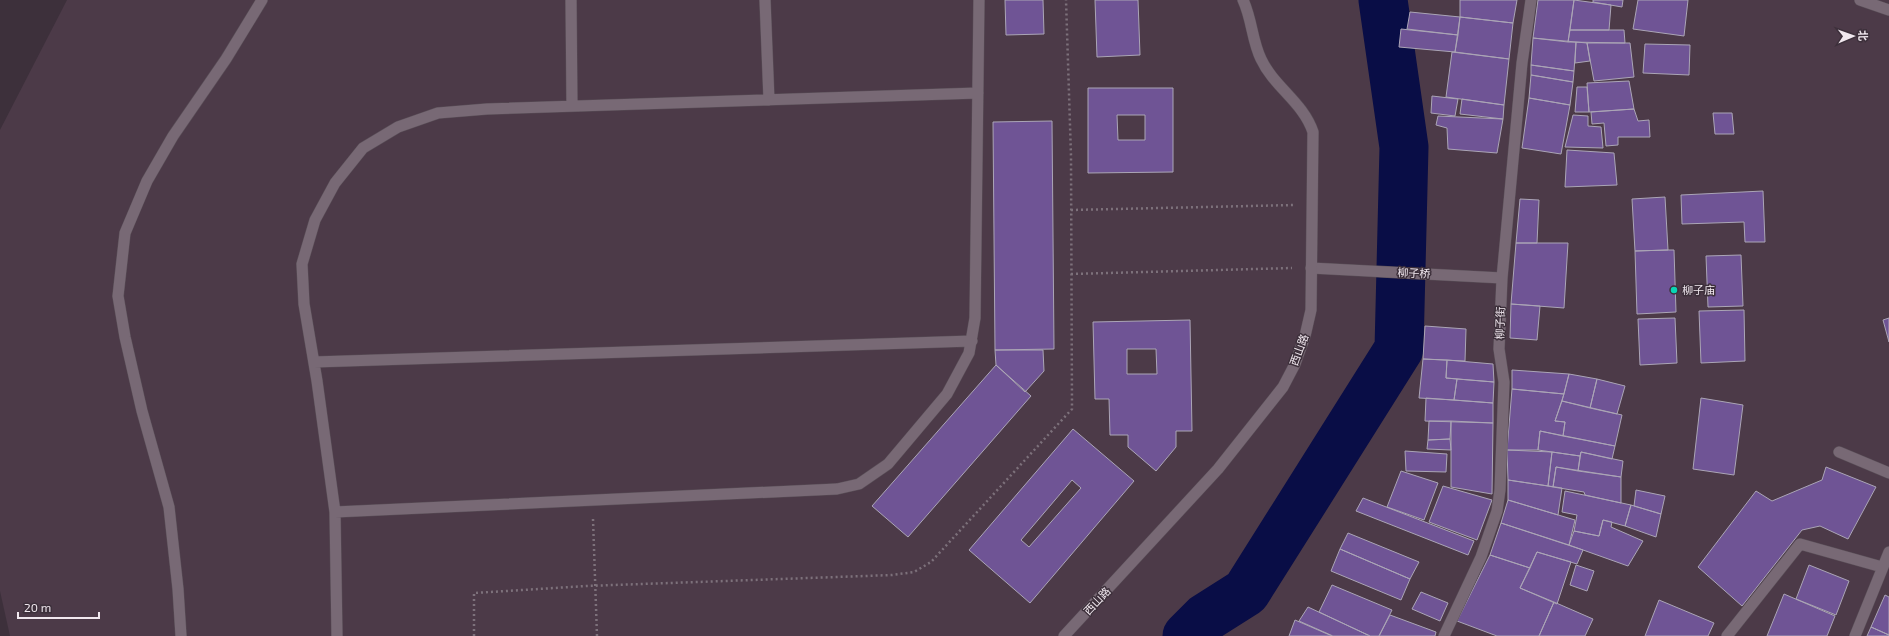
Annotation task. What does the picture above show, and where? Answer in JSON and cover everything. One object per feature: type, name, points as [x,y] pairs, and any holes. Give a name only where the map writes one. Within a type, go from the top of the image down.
[{"type":"street","points":[[180,636],[178,589],[168,507],[142,411],[125,337],[118,296],[125,233],[147,181],[173,136],[226,59],[262,0]]},
{"type":"street","points":[[571,0],[572,106]]},
{"type":"street","points":[[765,0],[769,100]]},
{"type":"street","points":[[335,512],[837,489],[860,484],[888,464],[947,394],[969,353],[972,341],[975,318],[979,0]]},
{"type":"street","name":"西山路","points":[[1064,636],[1218,469],[1283,387],[1295,364],[1305,336],[1311,310],[1313,132],[1309,120],[1272,77],[1261,59],[1243,0]]},
{"type":"street","name":"柳子街","points":[[1444,636],[1481,557],[1497,511],[1500,490],[1504,382],[1499,349],[1502,278],[1522,63],[1531,0]]},
{"type":"street","points":[[1860,0],[1889,10]]},
{"type":"street","points":[[338,636],[335,512],[314,362],[304,304],[302,264],[315,220],[335,183],[363,148],[398,127],[438,113],[487,109],[978,93]]},
{"type":"street","name":"柳子桥","points":[[1311,268],[1502,278]]},
{"type":"street","points":[[314,362],[972,341]]},
{"type":"street","points":[[1839,452],[1889,473]]},
{"type":"street","points":[[1727,636],[1800,544],[1882,567]]},
{"type":"street","points":[[1855,636],[1889,552]]},
{"type":"path","points":[[474,636],[474,593],[596,586],[892,575],[914,572],[931,562],[1072,409],[1071,210],[1066,0]]},
{"type":"path","points":[[1071,210],[1312,205]]},
{"type":"path","points":[[1071,274],[1311,268]]},
{"type":"path","points":[[592,501],[597,636]]},
{"type":"shaded area","points":[[67,0],[1889,0],[1889,636],[10,636],[0,591],[0,130]]},
{"type":"building","points":[[1005,0],[1043,0],[1044,34],[1006,35]]},
{"type":"building","points":[[1095,0],[1138,0],[1140,55],[1097,57]]},
{"type":"building","points":[[1460,0],[1517,0],[1513,23],[1460,17]]},
{"type":"building","points":[[1538,0],[1574,0],[1568,42],[1533,38]]},
{"type":"building","points":[[1574,0],[1611,5],[1609,30],[1570,30]]},
{"type":"building","points":[[1593,0],[1623,0],[1622,7],[1593,2]]},
{"type":"building","points":[[1638,0],[1688,0],[1684,36],[1633,29]]},
{"type":"building","points":[[1410,12],[1460,17],[1458,35],[1407,29]]},
{"type":"building","points":[[1460,17],[1513,23],[1509,59],[1455,52]]},
{"type":"building","points":[[1401,29],[1458,35],[1455,52],[1399,47]]},
{"type":"building","points":[[1570,30],[1624,30],[1625,43],[1568,42]]},
{"type":"building","points":[[1533,38],[1576,42],[1574,71],[1531,65]]},
{"type":"building","points":[[1576,42],[1587,43],[1590,61],[1575,63]]},
{"type":"building","points":[[1587,43],[1630,43],[1634,77],[1594,81]]},
{"type":"building","points":[[1645,44],[1690,45],[1689,75],[1643,73]]},
{"type":"building","points":[[1452,52],[1509,59],[1504,105],[1446,97]]},
{"type":"building","points":[[1531,65],[1574,71],[1573,82],[1531,75]]},
{"type":"building","points":[[1531,75],[1573,82],[1570,105],[1529,98]]},
{"type":"building","points":[[1629,81],[1634,109],[1589,112],[1587,83]]},
{"type":"building","points":[[1577,87],[1587,87],[1589,112],[1575,112]]},
{"type":"building","points":[[1088,88],[1173,88],[1173,172],[1088,173]],"holes":[[[1117,115],[1145,115],[1145,140],[1118,140]]]},
{"type":"building","points":[[1432,96],[1458,99],[1455,116],[1431,113]]},
{"type":"building","points":[[1529,98],[1570,105],[1561,154],[1522,148]]},
{"type":"building","points":[[1462,99],[1504,105],[1503,119],[1460,114]]},
{"type":"building","points":[[1634,109],[1638,121],[1649,120],[1650,137],[1618,137],[1618,145],[1606,146],[1604,123],[1592,124],[1591,112]]},
{"type":"building","points":[[1713,113],[1732,113],[1734,134],[1715,134]]},
{"type":"building","points":[[1573,115],[1588,116],[1588,126],[1601,127],[1603,148],[1565,147]]},
{"type":"building","points":[[1438,116],[1503,119],[1497,153],[1448,149],[1447,128],[1436,125]]},
{"type":"building","points":[[1052,121],[1054,349],[995,350],[993,122]]},
{"type":"building","points":[[1567,150],[1614,153],[1617,185],[1565,187]]},
{"type":"building","points":[[1763,191],[1765,242],[1745,242],[1744,222],[1682,224],[1681,195]]},
{"type":"building","points":[[1665,197],[1668,250],[1635,251],[1632,199]]},
{"type":"building","points":[[1520,199],[1539,200],[1537,243],[1516,243]]},
{"type":"building","points":[[1516,243],[1568,243],[1564,308],[1511,304]]},
{"type":"building","points":[[1674,250],[1676,312],[1637,314],[1635,251]]},
{"type":"building","points":[[1741,255],[1743,306],[1708,307],[1706,256]]},
{"type":"building","points":[[1511,304],[1540,306],[1537,340],[1510,338]]},
{"type":"building","points":[[1744,310],[1745,361],[1701,363],[1699,311]]},
{"type":"building","points":[[1675,318],[1677,363],[1640,365],[1638,319]]},
{"type":"building","points":[[1889,318],[1889,342],[1883,320]]},
{"type":"building","points":[[1190,320],[1192,431],[1176,431],[1176,447],[1156,471],[1128,447],[1128,435],[1110,435],[1109,399],[1095,399],[1093,322]],"holes":[[[1127,349],[1156,349],[1157,374],[1127,374]]]},
{"type":"building","points":[[1425,326],[1466,329],[1465,361],[1423,359]]},
{"type":"building","points":[[995,350],[1043,350],[1044,371],[1025,392],[996,365]]},
{"type":"building","points":[[1423,359],[1447,360],[1446,378],[1457,379],[1454,400],[1419,398]]},
{"type":"building","points":[[1447,360],[1493,364],[1494,382],[1446,378]]},
{"type":"building","points":[[996,365],[1031,396],[908,537],[872,506]]},
{"type":"building","points":[[1512,370],[1569,374],[1564,394],[1512,389]]},
{"type":"building","points":[[1569,374],[1597,379],[1590,408],[1562,401]]},
{"type":"building","points":[[1457,379],[1494,382],[1493,403],[1454,400]]},
{"type":"building","points":[[1597,379],[1625,386],[1617,414],[1590,408]]},
{"type":"building","points":[[1512,389],[1564,394],[1555,421],[1565,422],[1563,436],[1540,431],[1538,450],[1507,450]]},
{"type":"building","points":[[1426,398],[1493,403],[1493,423],[1425,421]]},
{"type":"building","points":[[1701,398],[1743,405],[1734,475],[1693,469]]},
{"type":"building","points":[[1562,401],[1622,415],[1615,446],[1563,436],[1565,422],[1555,421]]},
{"type":"building","points":[[1429,421],[1451,421],[1450,439],[1428,440]]},
{"type":"building","points":[[1451,421],[1493,423],[1492,494],[1451,487]]},
{"type":"building","points":[[1073,429],[1134,481],[1030,603],[969,550]],"holes":[[[1072,480],[1081,488],[1029,547],[1021,540]]]},
{"type":"building","points":[[1540,431],[1615,446],[1612,459],[1581,452],[1580,456],[1538,450]]},
{"type":"building","points":[[1450,439],[1451,450],[1427,449],[1428,440]]},
{"type":"building","points":[[1507,450],[1552,452],[1548,486],[1508,480]]},
{"type":"building","points":[[1405,451],[1447,454],[1446,472],[1406,471]]},
{"type":"building","points":[[1552,452],[1580,456],[1578,471],[1556,467],[1553,487],[1548,486]]},
{"type":"building","points":[[1581,452],[1623,461],[1621,477],[1578,471]]},
{"type":"building","points":[[1556,467],[1621,477],[1621,503],[1585,495],[1584,492],[1553,487]]},
{"type":"building","points":[[1826,467],[1876,487],[1848,539],[1820,526],[1802,530],[1742,606],[1698,567],[1756,491],[1772,501],[1822,480]]},
{"type":"building","points":[[1401,471],[1438,483],[1424,520],[1387,507]]},
{"type":"building","points":[[1508,480],[1562,488],[1558,515],[1508,500]]},
{"type":"building","points":[[1443,486],[1492,500],[1477,540],[1429,522]]},
{"type":"building","points":[[1636,490],[1665,496],[1661,514],[1634,506]]},
{"type":"building","points":[[1565,491],[1631,505],[1625,526],[1603,520],[1599,536],[1574,531],[1577,515],[1562,512]]},
{"type":"building","points":[[1363,498],[1474,541],[1468,555],[1356,511]]},
{"type":"building","points":[[1508,500],[1575,520],[1569,545],[1501,523]]},
{"type":"building","points":[[1631,505],[1661,514],[1656,537],[1625,526]]},
{"type":"building","points":[[1603,520],[1612,522],[1611,527],[1643,541],[1628,566],[1569,545],[1574,531],[1599,536]]},
{"type":"building","points":[[1501,523],[1583,550],[1577,564],[1537,552],[1530,568],[1490,555]]},
{"type":"building","points":[[1348,533],[1419,562],[1410,579],[1340,549]]},
{"type":"building","points":[[1340,549],[1410,579],[1401,600],[1331,571]]},
{"type":"building","points":[[1537,552],[1571,562],[1557,604],[1520,588]]},
{"type":"building","points":[[1490,555],[1530,568],[1520,588],[1554,602],[1539,636],[1497,636],[1457,621]]},
{"type":"building","points":[[1576,565],[1594,571],[1587,591],[1570,585]]},
{"type":"building","points":[[1809,565],[1849,581],[1836,615],[1796,599]]},
{"type":"building","points":[[1332,585],[1392,610],[1379,636],[1370,636],[1319,612]]},
{"type":"building","points":[[1421,592],[1448,603],[1440,621],[1412,609]]},
{"type":"building","points":[[1784,594],[1835,616],[1827,636],[1767,636]]},
{"type":"building","points":[[1885,595],[1889,597],[1889,635],[1871,627]]},
{"type":"building","points":[[1659,600],[1714,623],[1708,636],[1645,636]]},
{"type":"building","points":[[1554,602],[1593,619],[1585,636],[1539,636]]},
{"type":"building","points":[[1308,607],[1370,636],[1333,636],[1299,621]]},
{"type":"building","points":[[1390,615],[1436,632],[1435,636],[1379,636]]},
{"type":"building","points":[[1295,620],[1332,636],[1289,636]]},
{"type":"building","points":[[1871,627],[1889,635],[1889,636],[1867,636]]},
{"type":"waterway","points":[[1187,636],[1205,618],[1246,592],[1399,349],[1404,147],[1383,0]]},
{"type":"place","name":"柳子庙","points":[[1674,290]]}]
